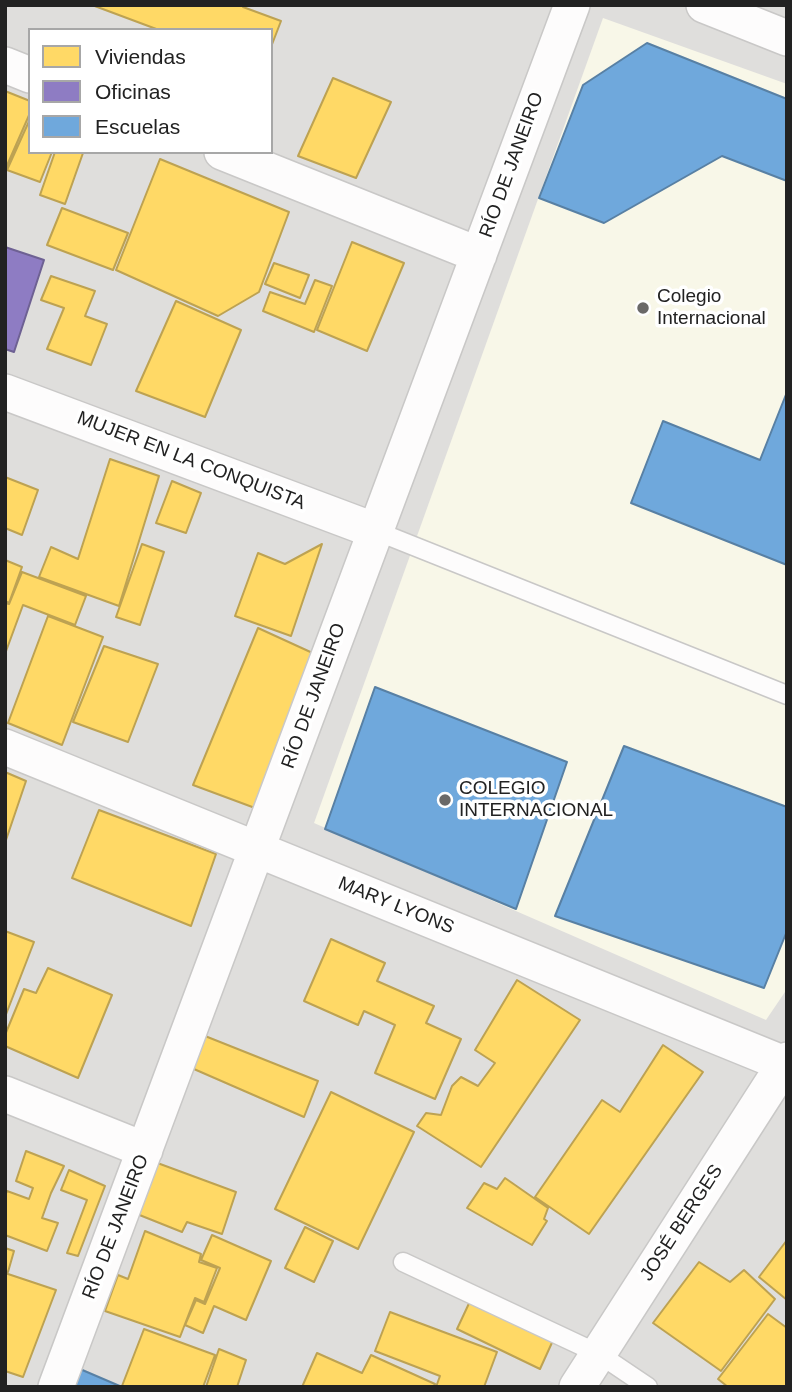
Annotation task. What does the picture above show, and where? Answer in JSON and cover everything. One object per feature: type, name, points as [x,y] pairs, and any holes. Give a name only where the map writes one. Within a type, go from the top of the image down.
[{"type":"street","name":"RÍO DE JANEIRO","points":[[56,1387],[572,5]]},
{"type":"street","points":[[704,5],[787,38]]},
{"type":"street","points":[[5,65],[28,74]]},
{"type":"street","points":[[227,154],[479,255]]},
{"type":"street","name":"MUJER EN LA CONQUISTA","points":[[5,391],[376,531]]},
{"type":"street","name":"MARY LYONS","points":[[5,747],[786,1063]]},
{"type":"street","name":"JOSÉ BERGES","points":[[577,1387],[786,1063]]},
{"type":"street","points":[[5,1094],[145,1150]]},
{"type":"lane","points":[[376,531],[787,695]]},
{"type":"lane","points":[[403,1262],[598,1354],[648,1387]]},
{"type":"shaded area","points":[[5,5],[787,5],[787,1387],[5,1387]]},
{"type":"shaded area","name":"Colegio Internacional","points":[[603,18],[787,84],[787,989],[766,1020],[314,823]]},
{"type":"building: Viviendas","points":[[92,5],[243,5],[281,21],[273,42],[273,28],[154,28]]},
{"type":"building: Viviendas","points":[[333,78],[391,102],[356,178],[298,156]]},
{"type":"building: Viviendas","points":[[5,91],[28,100],[28,118],[5,170]]},
{"type":"building: Viviendas","points":[[28,123],[28,154],[51,154],[40,182],[7,170]]},
{"type":"building: Viviendas","points":[[54,154],[83,154],[65,204],[40,195]]},
{"type":"building: Viviendas","points":[[160,159],[289,212],[259,292],[218,316],[116,270]]},
{"type":"building: Viviendas","points":[[62,208],[128,233],[113,270],[47,245]]},
{"type":"building: Viviendas","points":[[352,242],[404,263],[367,351],[317,330]]},
{"type":"building: Viviendas","points":[[274,263],[309,275],[300,298],[265,284]]},
{"type":"building: Viviendas","points":[[51,276],[95,291],[85,316],[107,324],[91,365],[47,349],[64,308],[41,300]]},
{"type":"building: Viviendas","points":[[315,280],[332,286],[314,332],[263,311],[270,292],[305,304]]},
{"type":"building: Viviendas","points":[[176,301],[241,330],[205,417],[136,391]]},
{"type":"building: Viviendas","points":[[110,459],[159,476],[119,606],[39,577],[51,547],[78,559]]},
{"type":"building: Viviendas","points":[[5,477],[38,490],[22,535],[5,528]]},
{"type":"building: Viviendas","points":[[172,481],[201,493],[186,533],[156,523]]},
{"type":"building: Viviendas","points":[[142,544],[164,552],[140,625],[116,617]]},
{"type":"building: Viviendas","points":[[322,544],[291,636],[235,616],[258,553],[285,564]]},
{"type":"building: Viviendas","points":[[5,560],[22,567],[9,603],[5,601]]},
{"type":"building: Viviendas","points":[[22,572],[86,596],[75,625],[23,605],[5,654],[5,603],[9,604]]},
{"type":"building: Viviendas","points":[[48,616],[103,637],[62,745],[8,723]]},
{"type":"building: Viviendas","points":[[258,628],[317,655],[255,808],[193,785]]},
{"type":"building: Viviendas","points":[[104,646],[158,664],[128,742],[73,722]]},
{"type":"building: Viviendas","points":[[5,772],[26,781],[5,843]]},
{"type":"building: Viviendas","points":[[99,810],[216,854],[191,926],[72,878]]},
{"type":"building: Viviendas","points":[[5,931],[34,942],[5,1017]]},
{"type":"building: Viviendas","points":[[331,939],[385,963],[377,981],[434,1006],[426,1023],[461,1039],[435,1099],[375,1073],[395,1025],[364,1011],[358,1025],[304,1001]]},
{"type":"building: Viviendas","points":[[48,968],[112,995],[78,1078],[5,1046],[5,1035],[24,989],[36,993]]},
{"type":"building: Viviendas","points":[[517,980],[580,1020],[481,1167],[417,1126],[426,1113],[441,1115],[452,1086],[461,1077],[478,1086],[495,1063],[475,1050]]},
{"type":"building: Viviendas","points":[[205,1036],[318,1081],[304,1117],[187,1066]]},
{"type":"building: Viviendas","points":[[663,1045],[703,1072],[589,1234],[535,1197],[602,1100],[620,1112]]},
{"type":"building: Viviendas","points":[[331,1092],[414,1132],[358,1249],[275,1209]]},
{"type":"building: Viviendas","points":[[26,1151],[64,1166],[42,1218],[58,1223],[47,1251],[5,1235],[7,1191],[29,1199],[33,1188],[16,1181]]},
{"type":"building: Viviendas","points":[[152,1161],[236,1192],[222,1234],[187,1222],[182,1232],[132,1212]]},
{"type":"building: Viviendas","points":[[69,1170],[105,1186],[78,1256],[67,1253],[87,1200],[61,1190]]},
{"type":"building: Viviendas","points":[[505,1178],[548,1208],[544,1219],[547,1221],[532,1245],[467,1208],[484,1183],[497,1189]]},
{"type":"building: Viviendas","points":[[305,1227],[333,1241],[314,1282],[285,1268]]},
{"type":"building: Viviendas","points":[[145,1231],[201,1254],[199,1262],[217,1268],[204,1302],[195,1298],[180,1337],[105,1311],[118,1275],[128,1279]]},
{"type":"building: Viviendas","points":[[212,1235],[271,1261],[246,1320],[214,1306],[203,1333],[185,1325],[196,1300],[205,1304],[220,1268],[201,1260]]},
{"type":"building: Viviendas","points":[[787,1240],[787,1300],[759,1277]]},
{"type":"building: Viviendas","points":[[5,1248],[14,1251],[8,1272],[5,1271]]},
{"type":"building: Viviendas","points":[[699,1262],[730,1282],[744,1270],[775,1299],[721,1371],[653,1323]]},
{"type":"building: Viviendas","points":[[5,1273],[56,1290],[23,1377],[5,1371]]},
{"type":"building: Viviendas","points":[[472,1297],[555,1336],[540,1369],[457,1329]]},
{"type":"building: Viviendas","points":[[390,1312],[497,1352],[484,1387],[436,1387],[440,1376],[375,1351]]},
{"type":"building: Viviendas","points":[[768,1314],[787,1328],[787,1387],[728,1387],[718,1379]]},
{"type":"building: Viviendas","points":[[144,1329],[215,1355],[203,1387],[122,1386]]},
{"type":"building: Viviendas","points":[[219,1349],[246,1360],[237,1387],[206,1387]]},
{"type":"building: Viviendas","points":[[317,1353],[362,1373],[371,1355],[435,1384],[433,1387],[302,1387]]},
{"type":"building: Oficinas","points":[[5,247],[44,260],[14,352],[5,349]]},
{"type":"building: Escuelas","points":[[647,43],[787,99],[787,181],[722,156],[604,223],[539,198],[583,85]]},
{"type":"building: Escuelas","points":[[787,392],[787,565],[631,503],[663,421],[760,460]]},
{"type":"building: Escuelas","name":"COLEGIO INTERNACIONAL","points":[[375,687],[567,762],[516,909],[325,829]]},
{"type":"building: Escuelas","points":[[624,746],[787,807],[787,931],[764,988],[555,916]]},
{"type":"building: Escuelas","points":[[80,1369],[122,1387],[73,1387]]},
{"type":"place","name":"Colegio Internacional","points":[[643,308]]},
{"type":"place","name":"COLEGIO INTERNACIONAL","points":[[445,800]]}]
